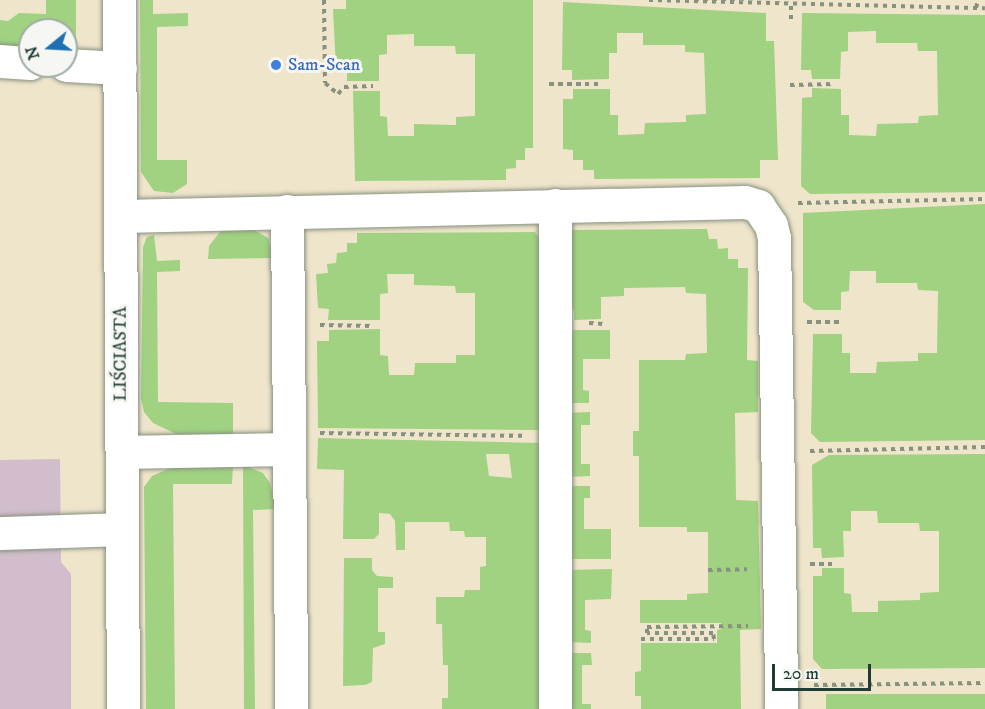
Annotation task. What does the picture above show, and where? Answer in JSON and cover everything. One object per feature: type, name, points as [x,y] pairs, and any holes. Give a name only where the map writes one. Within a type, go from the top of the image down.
[{"type":"street","name":"LIŚCIASTA","points":[[119,0],[123,709]]},
{"type":"street","points":[[0,61],[18,62]]},
{"type":"street","points":[[78,66],[120,68]]},
{"type":"street","points":[[121,216],[745,202],[758,206],[771,225],[774,238],[780,697]]},
{"type":"street","points":[[555,205],[555,709]]},
{"type":"street","points":[[287,211],[287,441],[291,709]]},
{"type":"street","points":[[122,452],[287,441]]},
{"type":"street","points":[[0,533],[122,529]]},
{"type":"path","points":[[324,0],[325,83],[338,94],[344,87],[373,86]]},
{"type":"path","points":[[649,0],[791,6],[985,8]]},
{"type":"path","points":[[976,8],[978,0]]},
{"type":"path","points":[[790,20],[791,6]]},
{"type":"path","points":[[549,84],[603,84]]},
{"type":"path","points":[[790,85],[835,84]]},
{"type":"path","points":[[758,206],[985,199]]},
{"type":"path","points":[[806,322],[842,322]]},
{"type":"path","points":[[312,326],[373,326]]},
{"type":"path","points":[[287,441],[556,436]]},
{"type":"path","points":[[777,454],[858,447],[985,447]]},
{"type":"path","points":[[808,564],[836,564]]},
{"type":"path","points":[[641,639],[714,639],[713,633],[647,633],[647,627],[779,625]]},
{"type":"path","points":[[780,697],[985,683]]},
{"type":"shaded area","points":[[60,459],[61,562],[71,574],[71,709],[0,709],[0,460]]},
{"type":"green space","points":[[46,0],[76,0],[76,18],[18,18],[18,51],[0,50],[0,20],[8,21],[19,13],[46,14]]},
{"type":"green space","points":[[140,0],[153,0],[153,14],[188,13],[188,26],[157,27],[157,160],[187,160],[187,184],[173,193],[154,191],[141,172]]},
{"type":"green space","points":[[346,0],[533,0],[533,148],[525,148],[525,160],[516,160],[516,168],[506,169],[506,180],[355,181],[353,91],[380,91],[380,116],[387,117],[388,136],[414,136],[414,124],[456,125],[456,117],[475,116],[475,54],[456,54],[455,46],[414,46],[414,34],[387,35],[387,54],[379,55],[379,81],[347,81],[347,70],[336,70],[333,9],[346,9]]},
{"type":"green space","points":[[563,2],[766,13],[766,41],[774,41],[778,160],[760,160],[760,178],[594,179],[594,170],[583,170],[583,160],[573,160],[573,150],[563,149],[563,99],[573,99],[573,89],[610,89],[610,115],[618,115],[618,135],[644,134],[645,123],[686,122],[686,115],[706,114],[704,53],[685,52],[685,45],[643,45],[643,33],[617,33],[617,53],[609,53],[609,79],[572,80],[572,70],[562,70]]},
{"type":"green space","points":[[802,13],[985,15],[985,192],[810,194],[801,186],[802,98],[812,97],[812,88],[841,89],[841,115],[849,115],[849,135],[876,136],[877,124],[918,123],[919,116],[938,115],[937,51],[918,51],[917,43],[876,43],[876,31],[848,32],[848,51],[841,52],[840,79],[812,79],[811,70],[801,70]]},
{"type":"green space","points":[[985,204],[985,440],[820,442],[811,433],[813,334],[842,334],[842,353],[850,353],[850,373],[876,373],[877,362],[918,361],[918,353],[937,353],[938,291],[918,290],[917,283],[876,283],[876,271],[850,271],[849,291],[841,292],[841,310],[814,310],[803,302],[803,213]]},
{"type":"green space","points":[[246,225],[268,238],[274,258],[208,259],[209,246],[223,228]]},
{"type":"green space","points":[[707,229],[709,239],[717,239],[718,249],[728,248],[728,259],[738,259],[738,268],[748,268],[747,360],[758,361],[758,412],[735,413],[736,500],[758,501],[761,629],[740,630],[741,709],[641,709],[641,696],[635,696],[635,672],[641,671],[641,643],[717,643],[717,630],[722,629],[721,623],[640,623],[640,600],[687,600],[687,594],[708,593],[708,532],[687,532],[687,527],[639,527],[639,456],[633,456],[633,431],[639,431],[639,360],[685,360],[686,354],[707,353],[706,294],[686,293],[685,287],[624,288],[624,296],[601,297],[601,319],[574,320],[574,309],[564,309],[563,230]]},
{"type":"green space","points":[[535,232],[539,238],[540,430],[318,428],[317,341],[329,341],[329,330],[380,329],[380,355],[388,356],[389,375],[414,375],[415,363],[456,363],[456,355],[475,355],[475,293],[456,293],[455,286],[414,285],[414,274],[387,274],[388,293],[380,294],[380,320],[328,320],[329,309],[318,308],[316,274],[328,273],[327,264],[336,263],[337,253],[347,252],[347,243],[357,243],[357,233]]},
{"type":"green space","points":[[154,235],[157,261],[180,260],[180,271],[157,272],[158,402],[233,403],[233,434],[176,434],[153,423],[144,412],[141,398],[143,247],[147,237]]},
{"type":"green space","points":[[565,330],[610,330],[610,359],[583,359],[583,390],[589,391],[589,403],[564,403]]},
{"type":"green space","points":[[590,412],[590,425],[581,425],[581,464],[590,464],[590,476],[566,477],[565,413]]},
{"type":"green space","points":[[318,438],[540,443],[541,709],[442,709],[442,698],[448,698],[448,665],[443,665],[442,624],[436,624],[436,597],[464,597],[465,590],[480,590],[480,567],[486,566],[486,537],[465,537],[464,531],[450,531],[449,522],[405,522],[405,550],[396,550],[395,521],[390,514],[379,513],[379,534],[374,539],[343,539],[344,470],[317,469]],"holes":[[[486,454],[509,454],[512,478],[489,476]]]},
{"type":"green space","points":[[985,454],[985,668],[822,669],[813,659],[813,576],[822,576],[822,568],[844,568],[844,593],[851,594],[852,612],[878,612],[878,601],[920,600],[920,593],[939,592],[939,531],[920,531],[919,523],[878,523],[877,511],[851,511],[851,531],[843,531],[844,557],[822,558],[821,548],[813,548],[812,465],[829,455]]},
{"type":"green space","points":[[233,465],[232,484],[173,484],[175,709],[146,709],[144,487],[152,476],[175,466]]},
{"type":"green space","points":[[243,465],[263,473],[270,483],[276,509],[253,510],[255,709],[244,709]]},
{"type":"green space","points":[[566,486],[590,486],[590,498],[584,498],[584,529],[611,529],[611,559],[566,559]]},
{"type":"green space","points":[[344,558],[372,558],[372,570],[377,576],[393,577],[393,588],[378,588],[378,632],[385,632],[385,644],[373,648],[372,682],[365,685],[343,686]]},
{"type":"green space","points":[[612,569],[611,599],[585,600],[585,630],[591,631],[591,643],[566,642],[566,570]]},
{"type":"green space","points":[[566,653],[591,653],[592,665],[582,665],[582,704],[591,704],[591,709],[567,709]]},
{"type":"green space","points":[[826,694],[985,694],[985,709],[826,709]]},
{"type":"place","name":"Sam-Scan","points":[[276,65]]}]
